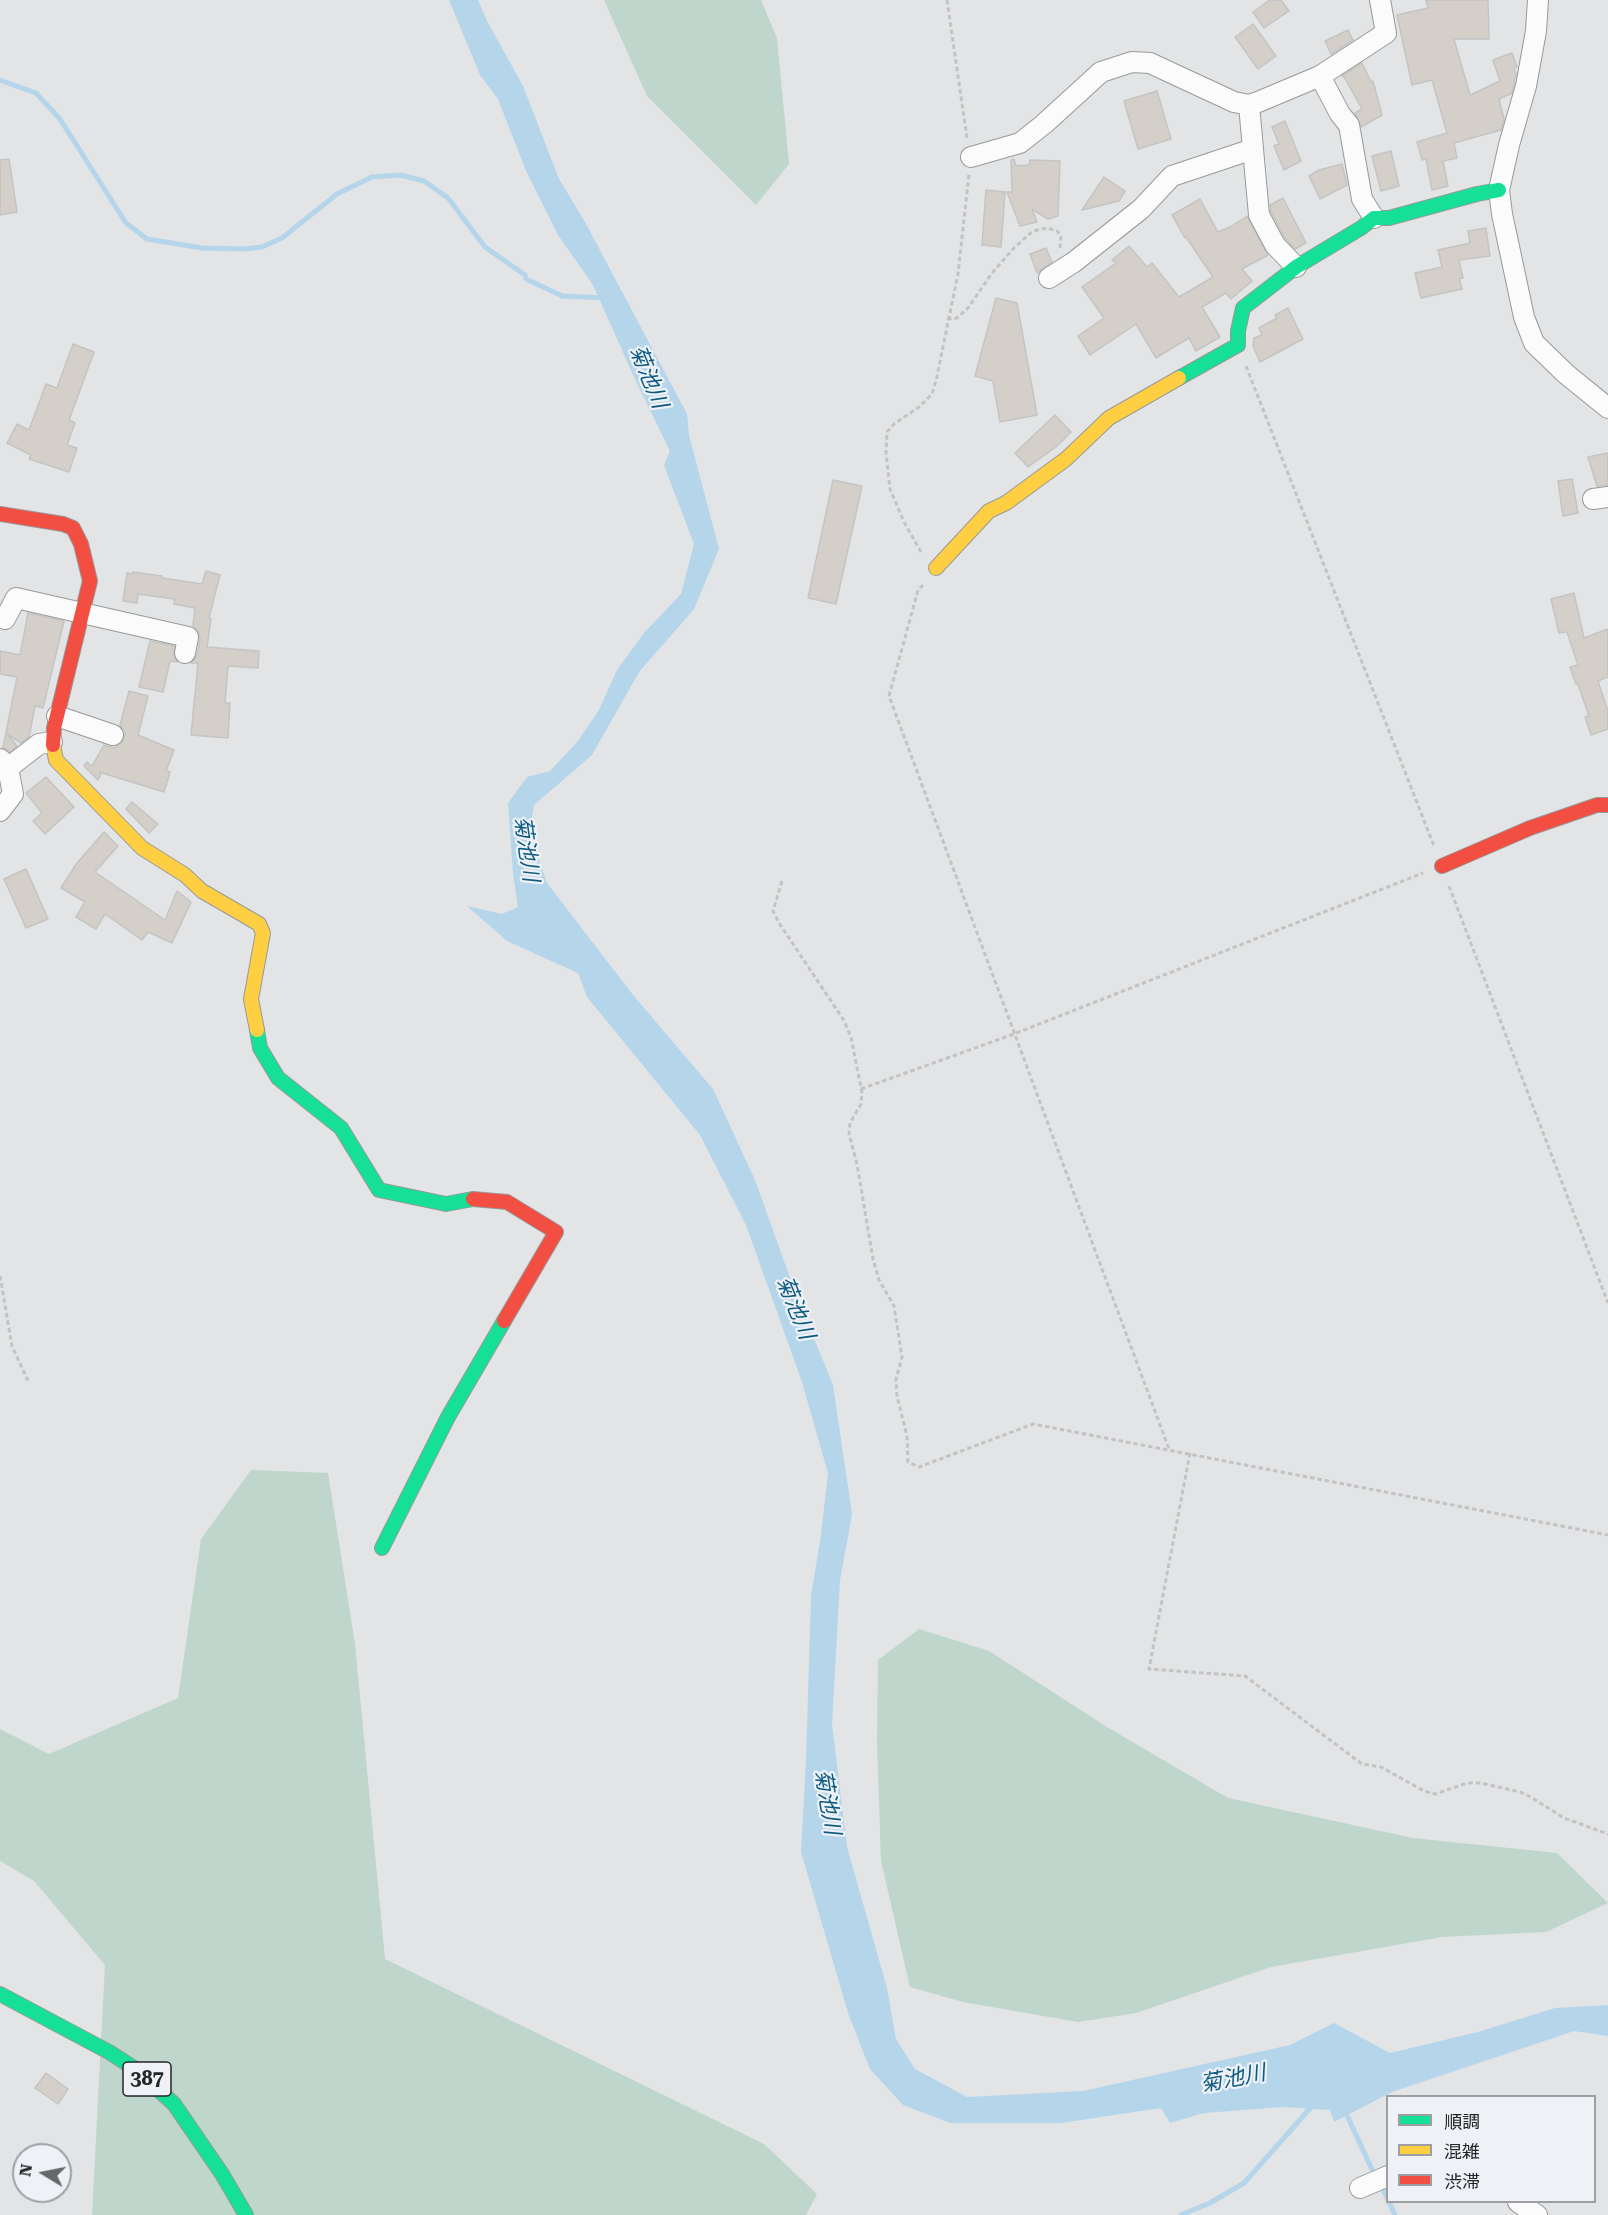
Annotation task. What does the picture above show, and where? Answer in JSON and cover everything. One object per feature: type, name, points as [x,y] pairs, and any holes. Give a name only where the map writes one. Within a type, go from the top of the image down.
[{"type":"main road","points":[[936,568],[989,511],[1006,503],[1066,459],[1109,418],[1238,345],[1238,331],[1243,308],[1296,267],[1374,218],[1389,218],[1499,190]]},
{"type":"main road","points":[[0,516],[63,524],[73,528],[81,544],[90,581],[52,742],[56,760],[142,848],[185,875],[202,891],[260,924],[263,933],[250,999],[260,1048],[278,1078],[341,1128],[379,1190],[446,1204],[472,1199],[507,1202],[556,1232],[448,1417],[382,1548]]},
{"type":"main road","points":[[1442,866],[1530,828],[1597,805],[1608,805]]},
{"type":"main road","name":"387","points":[[0,1994],[109,2052],[137,2070],[174,2104],[222,2174],[246,2215]]},
{"type":"street","points":[[971,157],[1020,143],[1101,72],[1132,62],[1150,63],[1234,102],[1249,105],[1320,76],[1386,33],[1380,0]]},
{"type":"street","points":[[1538,0],[1536,32],[1526,86],[1511,136],[1499,190],[1502,214],[1524,317],[1534,344],[1608,408]]},
{"type":"street","points":[[1320,76],[1340,114],[1349,125],[1362,199],[1374,218]]},
{"type":"street","points":[[1249,105],[1260,215],[1275,245],[1296,267]]},
{"type":"street","points":[[1049,278],[1074,262],[1141,209],[1172,176],[1253,149]]},
{"type":"street","points":[[5,619],[16,598],[188,637],[185,654]]},
{"type":"street","points":[[57,716],[113,735]]},
{"type":"street","points":[[0,812],[13,794],[4,763],[39,744],[52,742]]},
{"type":"street","points":[[1360,2188],[1386,2177]]},
{"type":"street","points":[[1519,2203],[1537,2215]]},
{"type":"path","points":[[947,0],[971,157],[958,274],[932,394],[887,432],[886,453],[890,489],[904,522],[925,559],[936,568],[918,590],[889,696],[1169,1449]]},
{"type":"path","points":[[947,319],[957,318],[968,309],[992,273],[1033,231],[1047,228],[1057,231],[1061,236],[1060,253]]},
{"type":"path","points":[[1238,345],[1442,866],[1608,1303]]},
{"type":"path","points":[[861,1089],[1014,1034],[1442,866]]},
{"type":"path","points":[[782,881],[773,911],[778,923],[843,1019],[851,1037],[861,1089],[861,1104],[850,1123],[849,1134],[857,1164],[873,1260],[879,1280],[894,1306],[902,1357],[896,1378],[897,1396],[907,1437],[909,1462],[914,1466],[919,1467],[1033,1424],[1608,1534]]},
{"type":"path","points":[[0,1276],[12,1346],[30,1383]]},
{"type":"path","points":[[1190,1453],[1149,1669],[1245,1676],[1362,1764],[1381,1767],[1435,1794],[1467,1783],[1481,1783],[1520,1792],[1564,1818],[1608,1834]]},
{"type":"green space","points":[[604,0],[761,0],[777,38],[789,164],[756,205],[647,96]]},
{"type":"green space","points":[[251,1470],[328,1473],[355,1644],[385,1959],[764,2144],[817,2194],[806,2215],[92,2215],[105,1965],[34,1881],[0,1861],[0,1729],[49,1754],[178,1698],[201,1539]]},
{"type":"green space","points":[[919,1629],[989,1651],[1107,1727],[1228,1798],[1413,1838],[1557,1853],[1608,1903],[1546,1932],[1442,1937],[1271,1967],[1136,2013],[1078,2022],[963,2002],[910,1987],[881,1861],[877,1742],[878,1660]]},
{"type":"water","name":"菊池川","points":[[449,0],[478,0],[523,86],[559,179],[585,222],[687,414],[689,435],[719,549],[694,609],[639,672],[592,755],[534,805],[529,833],[547,883],[633,995],[713,1089],[755,1180],[798,1300],[833,1385],[852,1514],[840,1580],[832,1724],[847,1847],[887,1988],[896,2039],[915,2069],[967,2097],[1083,2091],[1290,2045],[1334,2023],[1390,2053],[1478,2032],[1555,2008],[1608,2005],[1608,2036],[1574,2031],[1392,2092],[1334,2122],[1330,2110],[1283,2107],[1204,2113],[1170,2123],[1161,2108],[1061,2123],[950,2123],[903,2105],[870,2069],[849,2016],[801,1852],[811,1596],[828,1473],[802,1382],[746,1225],[700,1135],[587,997],[578,973],[507,941],[467,906],[502,914],[518,907],[508,803],[527,777],[550,771],[578,741],[599,710],[617,670],[644,633],[681,594],[694,544],[664,465],[670,451],[593,285],[558,235],[526,171],[498,99],[480,75]]},
{"type":"building","points":[[1270,0],[1281,0],[1289,11],[1264,28],[1253,12]]},
{"type":"building","points":[[1426,0],[1488,0],[1489,39],[1454,39],[1470,95],[1500,81],[1493,60],[1512,53],[1517,67],[1514,69],[1516,74],[1512,93],[1499,99],[1504,119],[1501,130],[1454,143],[1457,158],[1443,161],[1448,186],[1432,190],[1426,159],[1422,160],[1417,142],[1447,133],[1432,80],[1412,85],[1397,15],[1428,8]]},
{"type":"building","points":[[1253,24],[1276,56],[1258,69],[1235,37]]},
{"type":"building","points":[[1348,30],[1353,40],[1331,54],[1325,41]]},
{"type":"building","points":[[1362,63],[1371,82],[1373,81],[1382,115],[1361,127],[1355,113],[1362,109],[1342,76]]},
{"type":"building","points":[[1157,91],[1171,139],[1138,149],[1124,101]]},
{"type":"building","points":[[1285,121],[1301,161],[1284,170],[1274,146],[1279,144],[1272,127]]},
{"type":"building","points":[[1391,151],[1399,186],[1381,191],[1372,156]]},
{"type":"building","points":[[9,159],[17,212],[0,215],[0,160]]},
{"type":"building","points":[[1014,159],[1016,166],[1029,165],[1030,160],[1060,161],[1058,216],[1048,219],[1032,209],[1037,222],[1020,226],[1007,192],[1012,192],[1011,160]]},
{"type":"building","points":[[1342,164],[1347,185],[1320,199],[1309,176],[1319,170]]},
{"type":"building","points":[[1104,177],[1125,191],[1119,201],[1082,210]]},
{"type":"building","points":[[986,190],[1005,192],[1001,247],[982,245]]},
{"type":"building","points":[[1283,198],[1306,243],[1295,249],[1285,238],[1271,212],[1270,205]]},
{"type":"building","points":[[1200,199],[1218,232],[1247,216],[1268,255],[1242,269],[1252,281],[1231,299],[1226,293],[1202,307],[1220,337],[1196,351],[1189,338],[1156,358],[1136,324],[1090,355],[1078,336],[1104,318],[1082,287],[1116,263],[1112,260],[1129,246],[1147,267],[1152,263],[1179,297],[1213,277],[1185,238],[1172,215]]},
{"type":"building","points":[[1486,228],[1490,256],[1459,260],[1463,278],[1459,279],[1462,289],[1421,298],[1415,273],[1442,267],[1438,250],[1470,243],[1468,231]]},
{"type":"building","points":[[1046,248],[1052,262],[1037,273],[1030,254]]},
{"type":"building","points":[[996,298],[1017,303],[1037,415],[1000,422],[993,381],[975,376]]},
{"type":"building","points":[[1288,308],[1303,339],[1260,362],[1253,346],[1254,338],[1262,335],[1259,328],[1277,318],[1275,315]]},
{"type":"building","points":[[73,344],[94,352],[69,420],[75,423],[67,445],[77,448],[69,472],[29,459],[31,455],[7,443],[17,424],[29,430],[46,384],[57,388]]},
{"type":"building","points":[[1055,415],[1071,432],[1056,447],[1028,467],[1015,453]]},
{"type":"building","points":[[1608,453],[1608,485],[1597,486],[1588,457]]},
{"type":"building","points":[[1572,479],[1578,513],[1563,516],[1558,481]]},
{"type":"building","points":[[833,480],[862,486],[836,604],[808,598]]},
{"type":"building","points":[[206,571],[220,575],[209,618],[211,619],[207,647],[259,651],[258,668],[228,666],[225,703],[230,703],[228,738],[191,735],[198,663],[191,663],[197,655],[200,639],[199,633],[193,626],[195,608],[174,604],[175,599],[138,594],[137,603],[123,601],[127,573],[162,576],[162,578],[202,584]]},
{"type":"building","points":[[1574,593],[1584,638],[1608,629],[1608,677],[1598,681],[1608,711],[1608,729],[1591,735],[1585,717],[1589,716],[1570,667],[1578,665],[1567,632],[1559,633],[1551,599]]},
{"type":"building","points":[[28,613],[64,621],[43,708],[35,706],[29,737],[21,743],[7,734],[17,746],[10,752],[3,748],[17,677],[0,674],[0,651],[20,655]]},
{"type":"building","points":[[150,641],[174,646],[174,656],[177,662],[170,661],[163,692],[139,687]]},
{"type":"building","points":[[129,691],[148,696],[138,735],[174,750],[166,771],[170,772],[164,792],[99,772],[101,774],[98,780],[84,766],[87,762],[92,766],[104,745],[114,748],[124,739],[125,732],[120,725]]},
{"type":"building","points":[[46,777],[74,807],[45,834],[33,821],[42,813],[26,793]]},
{"type":"building","points":[[132,802],[158,824],[149,833],[126,809]]},
{"type":"building","points":[[104,832],[118,846],[95,872],[165,920],[177,891],[191,902],[172,943],[148,932],[142,940],[105,914],[96,929],[76,917],[85,902],[61,888],[77,863]]},
{"type":"building","points":[[26,869],[48,919],[26,928],[4,879]]},
{"type":"building","points":[[46,2073],[68,2089],[58,2104],[35,2088]]},
{"type":"waterway","points":[[0,80],[36,93],[60,119],[126,223],[147,239],[202,248],[262,247],[282,238],[337,194],[372,177],[401,175],[424,181],[448,198],[485,247],[525,275],[526,279],[562,296],[605,298]]},
{"type":"waterway","points":[[1181,2215],[1210,2203],[1244,2183],[1313,2105]]},
{"type":"waterway","points":[[1345,2111],[1375,2176]]},
{"type":"waterway","points":[[1380,2184],[1386,2196]]},
{"type":"waterway","points":[[1389,2203],[1395,2215]]},
{"type":"traffic: fast","points":[[1179,378],[1238,345],[1238,331],[1243,308],[1296,267],[1374,218],[1389,218],[1499,190]]},
{"type":"traffic: fast","points":[[257,1030],[260,1048],[278,1078],[341,1128],[379,1190],[446,1204],[473,1199]]},
{"type":"traffic: fast","points":[[382,1548],[448,1417],[504,1321]]},
{"type":"traffic: fast","points":[[0,1994],[109,2052],[137,2070],[174,2104],[222,2174],[246,2215]]},
{"type":"traffic: slow","points":[[936,568],[989,511],[1006,503],[1066,459],[1109,418],[1179,378]]},
{"type":"traffic: slow","points":[[53,745],[56,760],[142,848],[185,875],[202,891],[259,924],[263,933],[251,999],[257,1030]]},
{"type":"traffic: jam","points":[[0,514],[63,524],[73,528],[81,544],[90,581],[54,728],[53,745]]},
{"type":"traffic: jam","points":[[1442,866],[1530,828],[1597,805],[1608,805]]},
{"type":"traffic: jam","points":[[473,1199],[507,1202],[556,1232],[504,1321]]}]
